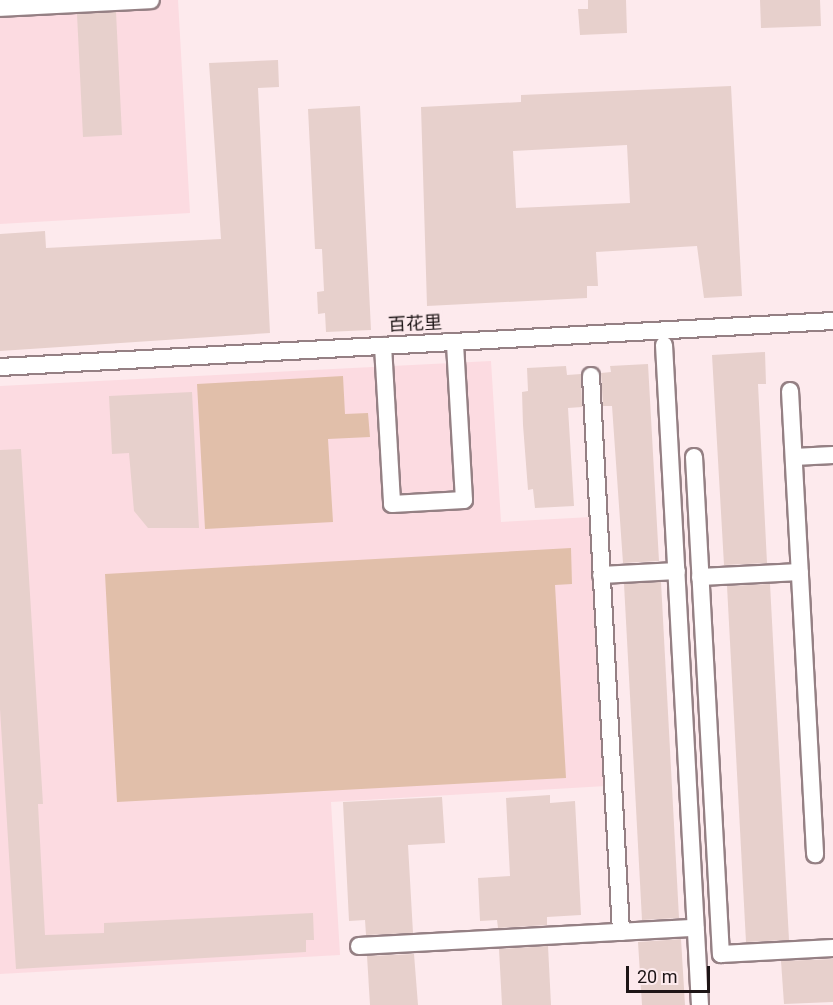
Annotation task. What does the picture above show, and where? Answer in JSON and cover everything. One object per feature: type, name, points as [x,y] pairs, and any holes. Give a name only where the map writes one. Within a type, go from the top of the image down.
[{"type":"lane","points":[[0,8],[151,0]]},
{"type":"lane","name":"百花里","points":[[0,367],[833,321]]},
{"type":"lane","points":[[383,346],[392,504],[452,501],[464,500],[455,342]]},
{"type":"lane","points":[[664,345],[700,1005]]},
{"type":"lane","points":[[591,376],[621,932]]},
{"type":"lane","points":[[790,391],[815,854]]},
{"type":"lane","points":[[794,457],[833,455]]},
{"type":"lane","points":[[693,457],[721,954],[833,948]]},
{"type":"lane","points":[[601,575],[677,571]]},
{"type":"lane","points":[[700,577],[800,572]]},
{"type":"lane","points":[[358,946],[696,928]]},
{"type":"shaded area","points":[[0,0],[178,0],[190,213],[0,224]]},
{"type":"shaded area","points":[[491,361],[501,522],[591,517],[606,786],[331,802],[340,955],[0,974],[0,386]]},
{"type":"shaded area","points":[[343,376],[345,414],[368,413],[370,437],[328,439],[333,522],[205,529],[197,384]]},
{"type":"shaded area","points":[[571,548],[572,584],[555,585],[566,778],[117,802],[105,574]]},
{"type":"building","points":[[588,0],[626,0],[627,33],[580,35],[578,9],[588,9]]},
{"type":"building","points":[[760,0],[820,0],[821,26],[761,28]]},
{"type":"building","points":[[116,12],[122,135],[83,137],[77,14]]},
{"type":"building","points":[[278,60],[279,87],[258,88],[270,333],[0,351],[0,234],[45,231],[46,248],[221,239],[209,63]]},
{"type":"building","points":[[731,86],[742,296],[704,298],[697,246],[596,252],[598,286],[587,286],[587,298],[427,306],[421,107],[521,102],[521,95]],"holes":[[[627,145],[630,203],[516,208],[513,151]]]},
{"type":"building","points":[[360,106],[371,330],[326,332],[325,313],[318,314],[317,292],[324,291],[322,249],[315,249],[308,109]]},
{"type":"building","points":[[765,352],[766,384],[758,384],[767,563],[724,565],[712,355]]},
{"type":"building","points":[[648,364],[659,561],[623,563],[612,406],[603,406],[601,373],[611,372],[610,366]]},
{"type":"building","points":[[566,366],[567,375],[581,374],[582,407],[568,408],[574,506],[535,508],[533,489],[528,490],[523,425],[522,392],[528,391],[527,368]]},
{"type":"building","points":[[192,392],[199,528],[148,528],[134,511],[129,453],[112,454],[109,396]]},
{"type":"building","points":[[21,449],[43,804],[38,804],[45,935],[104,933],[104,923],[313,913],[314,940],[306,940],[306,952],[16,969],[0,709],[0,450]]},
{"type":"building","points":[[661,582],[679,918],[642,920],[624,584]]},
{"type":"building","points":[[770,584],[789,940],[746,942],[727,586]]},
{"type":"building","points":[[550,795],[550,803],[575,801],[581,915],[547,917],[547,925],[498,928],[497,920],[480,921],[478,878],[510,876],[506,798]]},
{"type":"building","points":[[442,797],[445,843],[408,845],[413,933],[366,935],[365,920],[349,921],[343,802]]},
{"type":"building","points":[[681,939],[685,1005],[642,1005],[638,942]]},
{"type":"building","points":[[548,946],[551,1005],[502,1005],[499,949]]},
{"type":"building","points":[[414,954],[418,1005],[370,1005],[367,956]]},
{"type":"building","points":[[833,959],[833,1002],[784,1004],[781,961]]}]
